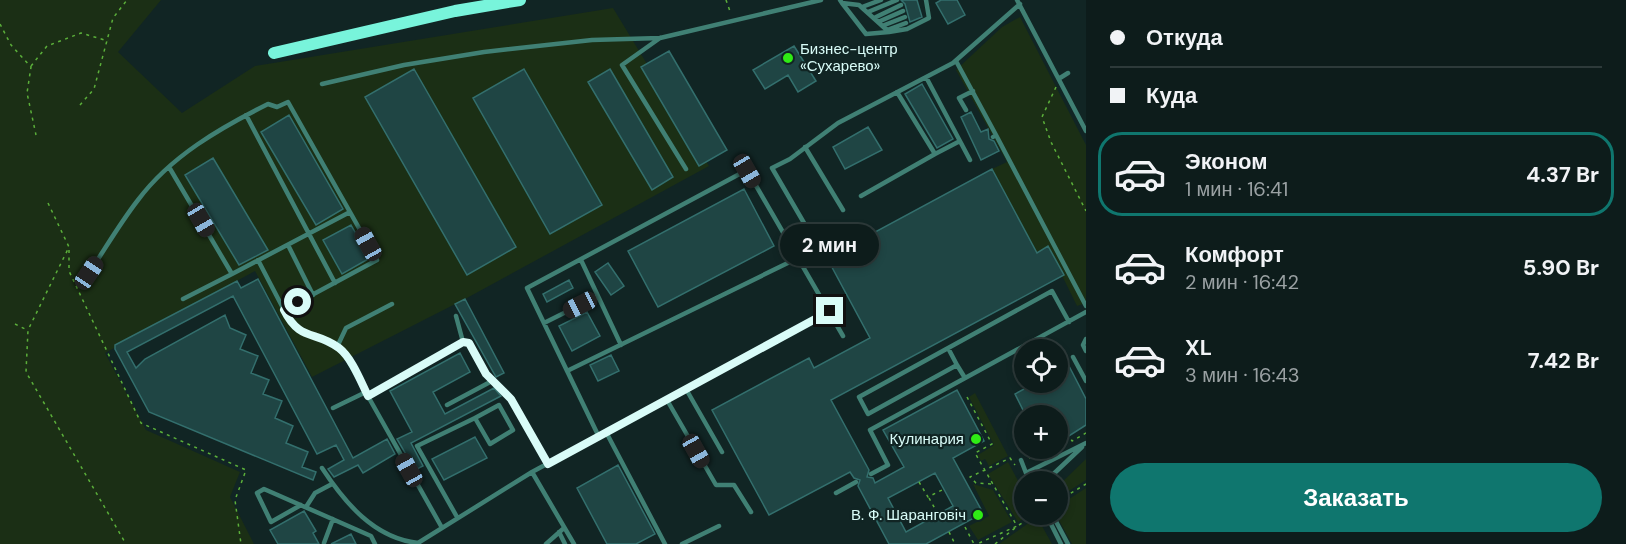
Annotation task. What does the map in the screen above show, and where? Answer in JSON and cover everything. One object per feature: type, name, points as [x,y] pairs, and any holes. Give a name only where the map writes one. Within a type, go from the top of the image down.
[{"type":"main road","points":[[274,53],[455,11],[520,0]]},
{"type":"lane","points":[[322,84],[405,65],[484,52],[592,40],[660,38],[821,0]]},
{"type":"lane","points":[[862,8],[881,0]]},
{"type":"lane","points":[[841,2],[862,8],[888,31]]},
{"type":"lane","points":[[841,2],[866,34],[907,29],[929,18],[926,2],[919,6]]},
{"type":"lane","points":[[818,247],[772,168],[838,123],[956,61],[1018,2],[1086,131]]},
{"type":"lane","points":[[868,12],[900,5]]},
{"type":"lane","points":[[878,22],[900,5]]},
{"type":"lane","points":[[878,22],[905,20],[888,31]]},
{"type":"lane","points":[[660,38],[622,65],[686,169]]},
{"type":"lane","points":[[956,61],[1086,306]]},
{"type":"lane","points":[[1060,78],[1068,73]]},
{"type":"lane","points":[[926,77],[970,160]]},
{"type":"lane","points":[[966,110],[959,98],[972,91]]},
{"type":"lane","points":[[897,92],[935,154]]},
{"type":"lane","points":[[89,273],[139,199],[169,167],[220,129],[268,104],[277,107],[288,102],[377,260],[284,310]]},
{"type":"lane","points":[[246,116],[335,283]]},
{"type":"lane","points":[[861,196],[960,141]]},
{"type":"lane","points":[[805,147],[843,210]]},
{"type":"lane","points":[[169,167],[232,274]]},
{"type":"lane","points":[[599,436],[527,288],[747,171],[843,336]]},
{"type":"lane","points":[[183,300],[350,212]]},
{"type":"lane","points":[[288,245],[313,295]]},
{"type":"lane","points":[[567,371],[798,258]]},
{"type":"lane","points":[[258,260],[284,310],[298,331],[342,350],[441,526]]},
{"type":"lane","points":[[581,260],[621,345]]},
{"type":"lane","points":[[957,365],[868,414],[859,397],[1052,291],[1069,322]]},
{"type":"lane","points":[[544,323],[598,296]]},
{"type":"lane","points":[[337,347],[346,328],[392,304]]},
{"type":"lane","points":[[322,468],[348,504],[374,527],[403,541],[417,543],[441,526],[532,472],[830,311]]},
{"type":"lane","points":[[871,474],[888,465],[870,430],[1086,312]]},
{"type":"lane","points":[[456,316],[463,342],[472,348],[492,381],[511,399],[548,464]]},
{"type":"lane","points":[[1086,339],[1083,345],[1086,351]]},
{"type":"lane","points":[[333,408],[367,394],[463,342]]},
{"type":"lane","points":[[948,348],[964,378]]},
{"type":"lane","points":[[1073,357],[1086,381]]},
{"type":"lane","points":[[447,405],[492,381]]},
{"type":"lane","points":[[686,389],[722,452]]},
{"type":"lane","points":[[667,400],[716,485],[734,485],[751,512]]},
{"type":"lane","points":[[457,517],[417,446],[499,405],[513,430],[489,444],[475,418]]},
{"type":"lane","points":[[606,432],[665,544]]},
{"type":"lane","points":[[1030,471],[1086,443]]},
{"type":"lane","points":[[1057,471],[1086,443]]},
{"type":"lane","points":[[1021,459],[1025,471]]},
{"type":"lane","points":[[532,472],[574,544]]},
{"type":"lane","points":[[836,493],[856,482]]},
{"type":"lane","points":[[332,484],[315,493],[304,506],[271,522],[257,494],[264,489],[304,506],[371,536],[375,544]]},
{"type":"lane","points":[[324,543],[333,519]]},
{"type":"lane","points":[[1052,525],[1061,544]]},
{"type":"lane","points":[[1058,525],[1068,544]]},
{"type":"lane","points":[[682,544],[719,526]]},
{"type":"lane","points":[[546,544],[564,528]]},
{"type":"lane","points":[[560,532],[565,544]]},
{"type":"path","points":[[80,105],[94,89],[113,18],[127,0]]},
{"type":"path","points":[[726,0],[734,21]]},
{"type":"path","points":[[0,24],[11,45],[31,67]]},
{"type":"path","points":[[36,135],[27,93],[31,67],[47,46],[81,33],[108,41]]},
{"type":"path","points":[[1060,78],[1042,117],[1051,142],[1086,211]]},
{"type":"path","points":[[48,203],[69,248],[69,271],[141,423],[246,470],[235,500],[241,544]]},
{"type":"path","points":[[69,248],[28,330],[26,372],[126,544]]},
{"type":"path","points":[[15,324],[28,330]]},
{"type":"path","points":[[967,397],[993,444],[975,453],[1017,526]]},
{"type":"path","points":[[1068,440],[1071,439],[1072,441],[1086,433]]},
{"type":"path","points":[[965,479],[985,471]]},
{"type":"path","points":[[970,477],[976,483],[992,484]]},
{"type":"path","points":[[919,482],[938,514]]},
{"type":"path","points":[[1068,495],[1086,484]]},
{"type":"path","points":[[928,497],[944,489]]},
{"type":"path","points":[[965,527],[976,544],[1017,526]]},
{"type":"path","points":[[996,544],[1017,526]]},
{"type":"path","points":[[949,532],[955,544]]},
{"type":"green space","points":[[0,0],[161,0],[118,52],[182,113],[255,66],[613,8],[709,166],[465,299],[312,377],[255,271],[105,353],[146,430],[240,472],[230,497],[254,544],[0,544]]},
{"type":"green space","points":[[1020,17],[1086,145],[1086,303],[1077,306],[1048,247],[1037,253],[992,169],[1007,162],[956,70],[1002,27]]},
{"type":"green space","points":[[975,393],[1008,456],[989,466],[985,459],[981,461],[978,455],[994,445],[969,397]]},
{"type":"green space","points":[[1086,459],[1086,480],[1068,492],[1068,476]]},
{"type":"green space","points":[[1008,462],[1014,473],[1014,516],[988,474]]},
{"type":"green space","points":[[973,484],[993,490],[1012,522],[978,540],[969,526],[989,516]]},
{"type":"green space","points":[[1086,488],[1086,544],[1072,544],[1062,525],[1068,525],[1068,500]]},
{"type":"green space","points":[[1026,525],[1041,525],[1052,544],[999,544]]},
{"type":"building","points":[[901,0],[917,0],[922,17],[910,22],[905,4]]},
{"type":"building","points":[[941,0],[957,0],[965,15],[948,24],[936,3]]},
{"type":"building","name":"Бизнес-центр «Сухарево»","points":[[794,46],[816,81],[798,92],[788,75],[765,89],[753,70]]},
{"type":"building","points":[[669,51],[727,150],[699,166],[641,67]]},
{"type":"building","points":[[414,69],[516,247],[467,275],[365,97]]},
{"type":"building","points":[[524,69],[602,205],[550,234],[473,98]]},
{"type":"building","points":[[610,69],[673,177],[652,190],[588,82]]},
{"type":"building","points":[[922,84],[953,139],[937,148],[905,94]]},
{"type":"building","points":[[971,112],[981,132],[988,129],[989,139],[994,141],[999,151],[981,160],[961,117]]},
{"type":"building","points":[[289,115],[343,209],[316,225],[261,132]]},
{"type":"building","points":[[868,127],[882,150],[845,169],[833,147]]},
{"type":"building","points":[[213,158],[268,250],[239,265],[185,175]]},
{"type":"building","points":[[992,169],[1037,253],[1048,246],[1064,275],[831,400],[869,470],[867,477],[873,478],[875,483],[904,467],[883,430],[957,390],[984,441],[953,458],[983,513],[926,544],[889,544],[858,486],[860,480],[854,478],[850,472],[769,515],[712,410],[809,358],[814,368],[870,338],[827,258]],"holes":[[[935,473],[953,506],[906,532],[888,498]]]},
{"type":"building","points":[[744,189],[774,246],[658,307],[628,251]]},
{"type":"building","points":[[351,225],[370,258],[342,274],[323,240]]},
{"type":"building","points":[[608,263],[624,286],[611,295],[595,272]]},
{"type":"building","points":[[258,279],[353,458],[387,439],[395,454],[363,473],[358,465],[334,477],[328,469],[344,460],[336,445],[317,454],[233,296],[127,352],[136,368],[145,359],[225,315],[230,328],[246,335],[240,349],[258,356],[251,373],[269,380],[263,394],[282,401],[275,418],[293,426],[286,443],[308,452],[302,467],[316,472],[313,480],[149,412],[115,349],[115,345],[237,281],[241,288]]},
{"type":"building","points":[[569,280],[573,288],[547,302],[543,294]]},
{"type":"building","points":[[465,299],[504,373],[496,377],[455,304]]},
{"type":"building","points":[[587,312],[600,336],[572,351],[559,326]]},
{"type":"building","points":[[460,353],[470,372],[433,392],[445,414],[494,388],[501,396],[411,443],[423,466],[415,470],[397,439],[412,432],[390,391]]},
{"type":"building","points":[[611,355],[619,371],[598,381],[590,365]]},
{"type":"building","points":[[1068,367],[1086,399],[1086,425],[1068,437],[1068,405],[1020,405],[1015,394],[1068,393]]},
{"type":"building","points":[[475,437],[487,458],[444,480],[432,459]]},
{"type":"building","points":[[618,465],[655,534],[636,544],[607,544],[577,488]]},
{"type":"building","points":[[304,511],[316,531],[313,533],[319,544],[278,544],[270,530]]},
{"type":"building","points":[[351,534],[356,544],[331,544]]},
{"type":"place","name":"Бизнес-центр «Сухарево»","points":[[788,58]]},
{"type":"place","name":"Кулинария","points":[[976,439]]},
{"type":"place","name":"В. Ф. Шаранговіч","points":[[978,515]]},
{"type":"route","points":[[298,302],[284,310],[291,323],[298,331],[330,342],[342,350],[368,396],[463,342],[469,343],[486,374],[511,399],[548,464],[830,311]]}]
